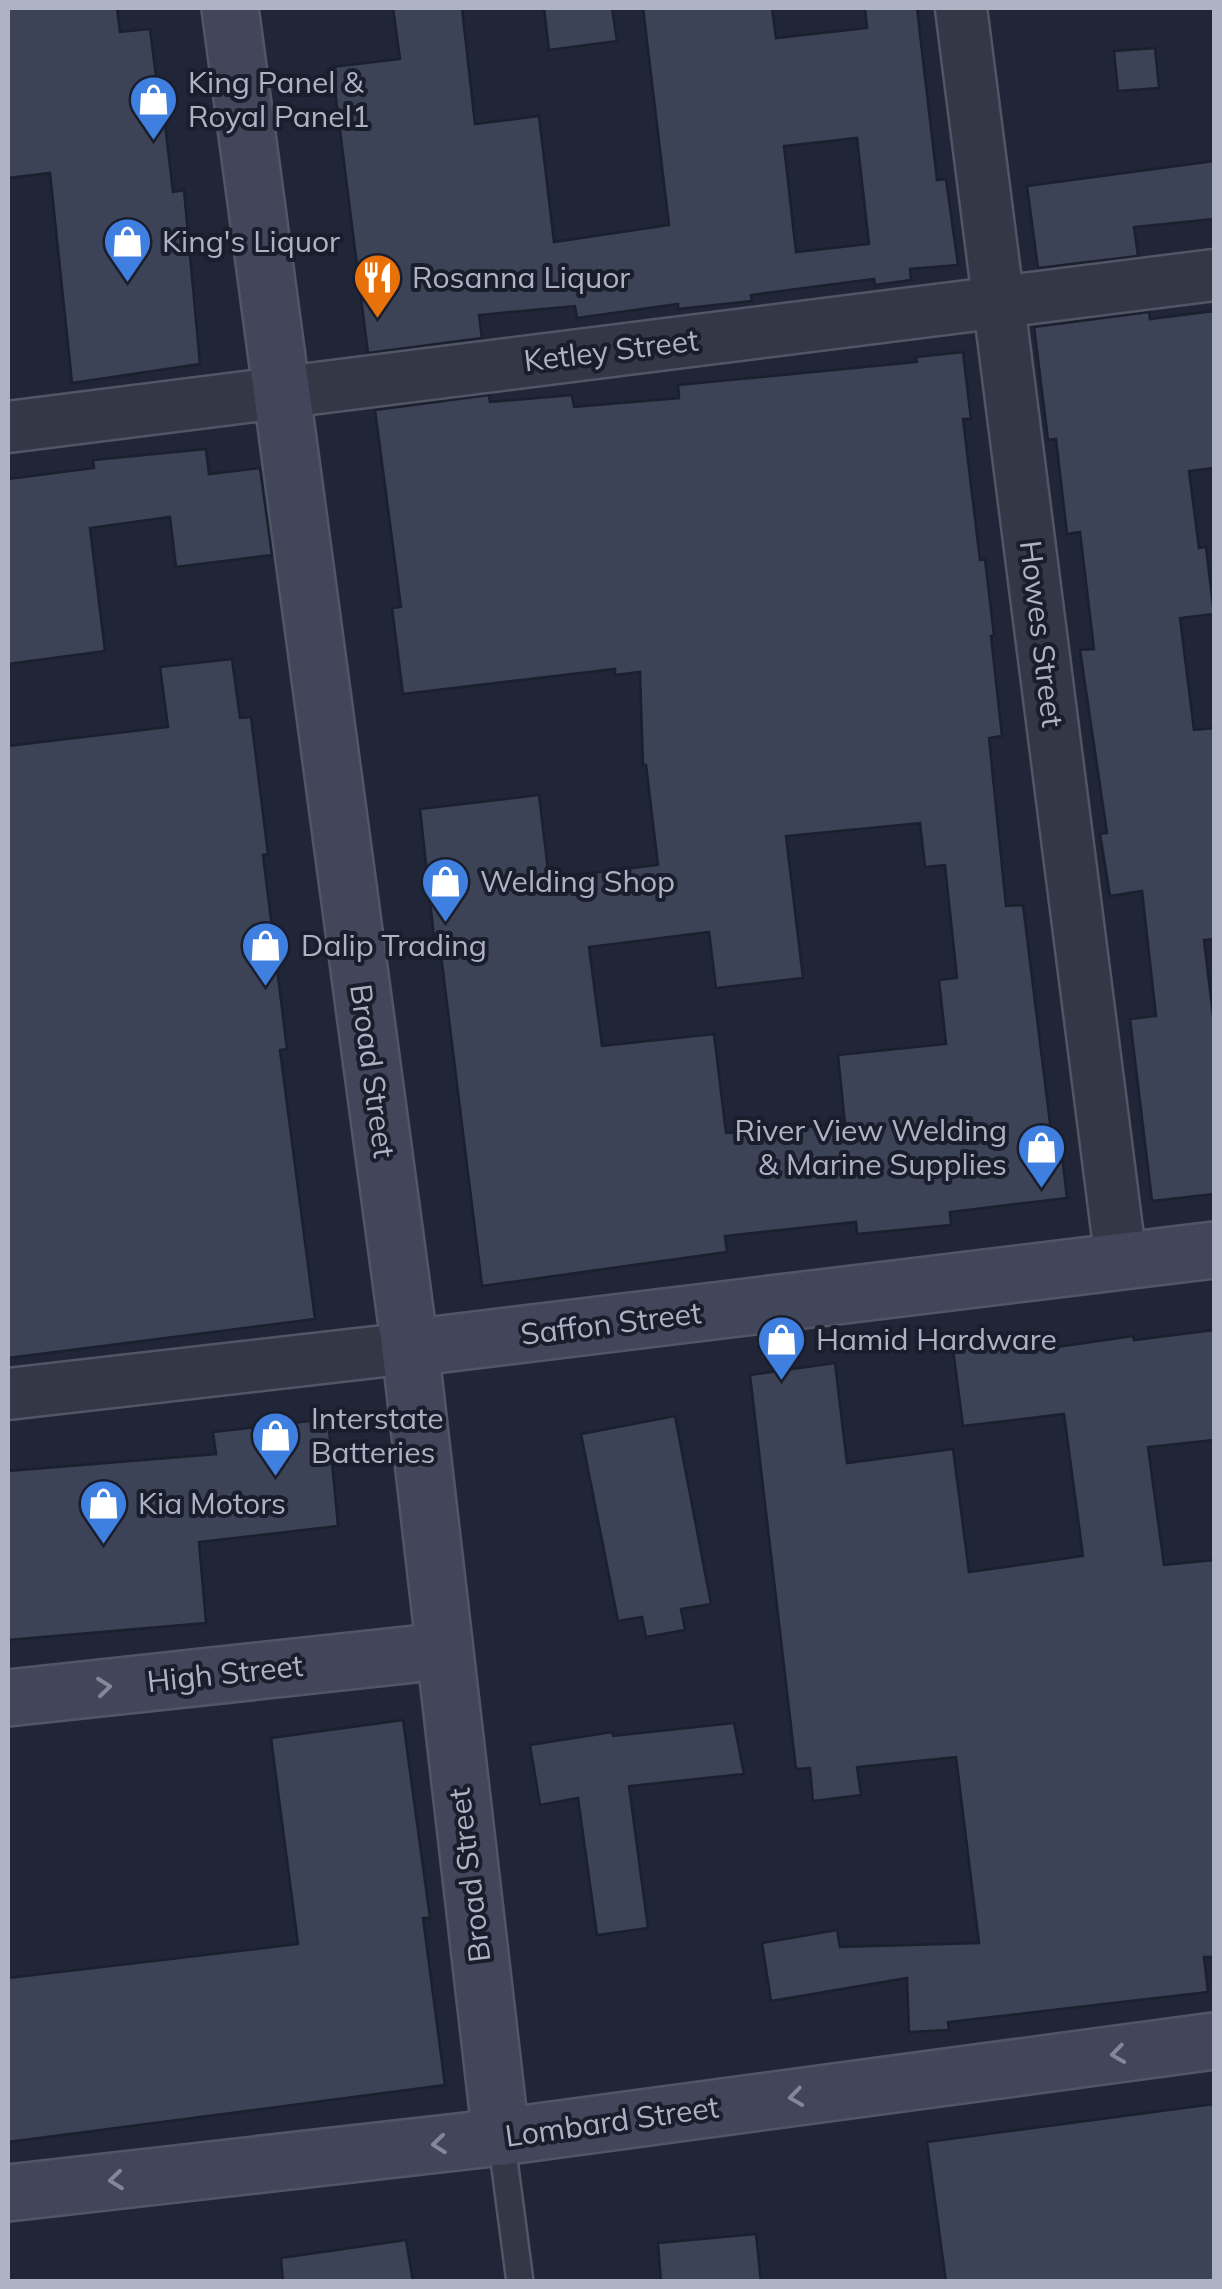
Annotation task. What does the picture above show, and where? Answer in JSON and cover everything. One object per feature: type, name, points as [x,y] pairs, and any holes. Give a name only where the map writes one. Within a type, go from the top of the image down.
[{"type":"main road","name":"Broad Street","points":[[230,8],[410,1348],[501,2137]]},
{"type":"main road","name":"Saffon Street","points":[[410,1348],[1214,1250]]},
{"type":"main road","name":"High Street","points":[[8,1698],[444,1651]]},
{"type":"main road","name":"Lombard Street","points":[[8,2193],[501,2137],[1214,2041]]},
{"type":"street","name":"Howes Street","points":[[961,8],[1121,1261]]},
{"type":"street","name":"Ketley Street","points":[[8,427],[1214,275]]},
{"type":"street","name":"Saffon Street","points":[[8,1394],[410,1348]]},
{"type":"lane","points":[[501,2137],[520,2282]]},
{"type":"building","points":[[8,8],[117,8],[120,32],[150,29],[173,192],[184,190],[200,364],[72,383],[50,173],[8,178]]},
{"type":"building","points":[[393,8],[462,8],[475,124],[539,116],[554,242],[669,225],[643,8],[772,8],[776,38],[867,28],[865,8],[917,8],[937,180],[946,179],[958,265],[910,269],[911,280],[875,285],[874,279],[751,295],[752,301],[678,309],[678,304],[577,318],[575,306],[479,315],[482,338],[368,353],[332,67],[400,59]],"holes":[[[857,138],[869,244],[796,252],[784,146]]]},
{"type":"building","points":[[544,8],[612,8],[617,41],[549,50]]},
{"type":"building","points":[[1155,48],[1159,88],[1118,91],[1114,51]]},
{"type":"building","points":[[1214,161],[1214,219],[1134,227],[1138,256],[1038,268],[1027,186]]},
{"type":"building","points":[[1214,311],[1214,468],[1189,471],[1199,548],[1206,547],[1214,614],[1180,618],[1194,730],[1214,728],[1214,939],[1204,940],[1214,1024],[1214,1194],[1152,1201],[1130,1019],[1156,1016],[1142,891],[1110,896],[1100,834],[1107,833],[1080,650],[1094,649],[1080,532],[1067,534],[1056,439],[1048,440],[1034,327],[1149,312],[1150,319]]},
{"type":"building","points":[[963,352],[971,419],[963,419],[980,560],[985,559],[1002,736],[989,738],[1006,906],[1023,905],[1053,1147],[1061,1146],[1067,1198],[950,1212],[951,1225],[857,1234],[856,1222],[725,1236],[727,1252],[482,1286],[441,955],[436,956],[420,809],[539,795],[549,878],[658,865],[643,765],[640,672],[615,675],[615,669],[403,694],[392,608],[401,607],[375,410],[489,395],[490,402],[572,395],[574,407],[679,398],[678,385],[917,362],[916,357]],"holes":[[[920,823],[925,867],[945,865],[957,978],[939,980],[946,1044],[838,1055],[845,1124],[726,1133],[714,1034],[602,1046],[589,947],[709,932],[716,988],[803,978],[786,836]]]},
{"type":"building","points":[[206,449],[209,474],[260,468],[272,555],[176,567],[170,517],[90,528],[105,651],[8,664],[8,479],[94,468],[93,460]]},
{"type":"building","points":[[232,659],[240,718],[251,717],[287,1049],[280,1050],[315,1319],[8,1358],[8,746],[168,727],[160,667]]},
{"type":"building","points":[[1214,1330],[1214,1440],[1148,1447],[1164,1565],[1214,1560],[1214,1957],[1204,1957],[1208,1992],[948,2022],[949,2030],[909,2032],[907,1978],[771,2001],[762,1943],[837,1930],[840,1947],[979,1943],[956,1757],[857,1767],[861,1795],[813,1801],[810,1768],[796,1769],[750,1375],[835,1363],[847,1463],[953,1449],[969,1572],[1083,1556],[1064,1414],[963,1426],[953,1349],[1021,1341],[1022,1352],[1133,1336],[1134,1340]]},
{"type":"building","points":[[675,1416],[711,1604],[681,1609],[685,1630],[646,1637],[642,1617],[618,1621],[581,1434]]},
{"type":"building","name":"Kia Motors","points":[[328,1419],[338,1526],[199,1542],[206,1623],[8,1640],[8,1471],[216,1454],[213,1432]]},
{"type":"building","points":[[403,1720],[430,1918],[423,1918],[445,2085],[8,2142],[8,1978],[298,1944],[271,1738]]},
{"type":"building","points":[[734,1723],[744,1774],[629,1786],[648,1928],[597,1935],[578,1798],[540,1805],[530,1745],[612,1732],[613,1736]]},
{"type":"building","points":[[1214,2104],[1214,2282],[946,2282],[927,2142]]},
{"type":"building","points":[[756,2234],[761,2282],[661,2282],[658,2243]]},
{"type":"building","points":[[406,2240],[413,2282],[283,2282],[281,2258]]},
{"type":"place","name":"King Panel & Royal Panel1","points":[[153,142]]},
{"type":"place","name":"King's Liquor","points":[[127,284]]},
{"type":"place","name":"Rosanna Liquor","points":[[377,320]]},
{"type":"place","name":"Welding Shop","points":[[445,924]]},
{"type":"place","name":"Dalip Trading","points":[[266,988]]},
{"type":"place","name":"River View Welding & Marine Supplies","points":[[1042,1190]]},
{"type":"place","name":"Hamid Hardware","points":[[781,1382]]},
{"type":"place","name":"Interstate Batteries","points":[[276,1478]]},
{"type":"place","name":"Kia Motors","points":[[103,1546]]}]
